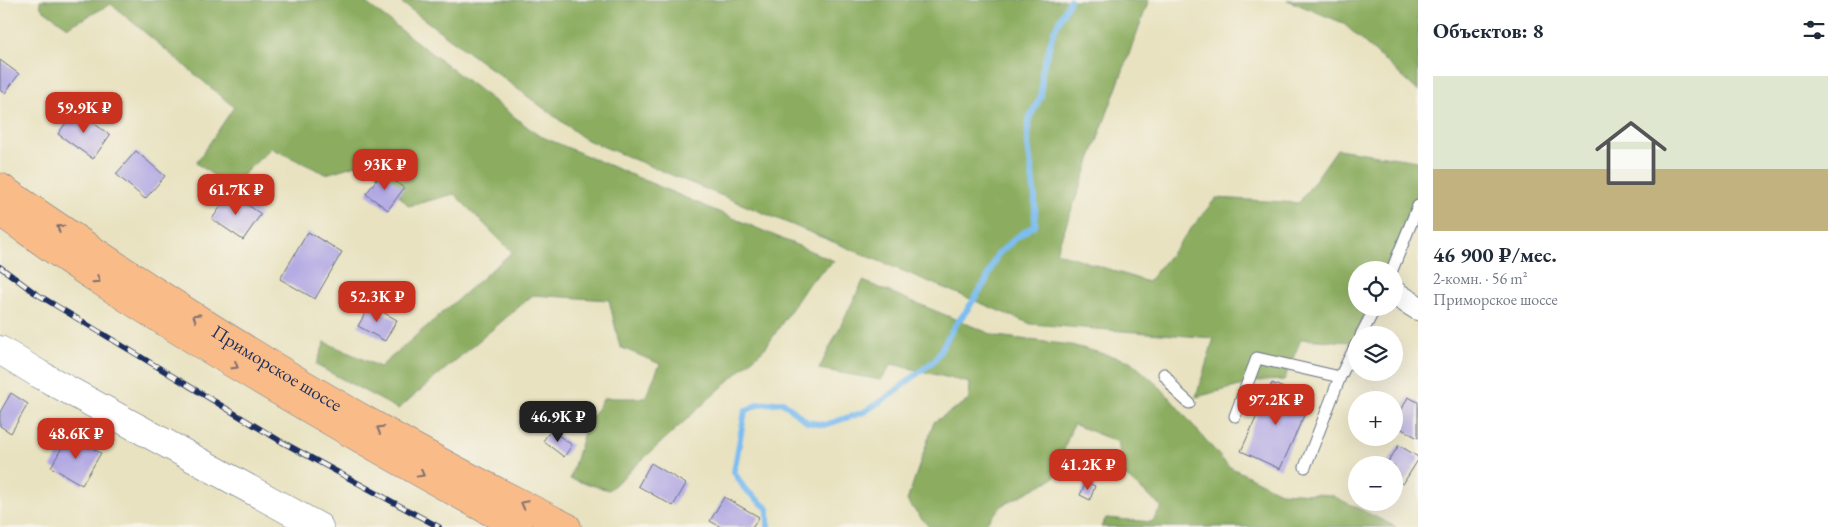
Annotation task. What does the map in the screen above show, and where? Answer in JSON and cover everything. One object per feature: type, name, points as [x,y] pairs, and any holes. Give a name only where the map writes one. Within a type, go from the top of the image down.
[{"type":"highway","name":"Приморское шоссе","points":[[0,187],[110,262],[224,335],[366,421],[567,527]]},
{"type":"highway","name":"Приморское шоссе","points":[[0,212],[98,280],[214,353],[375,448],[518,527]]},
{"type":"street","points":[[1403,299],[1418,308]]},
{"type":"street","points":[[0,350],[39,374],[319,527]]},
{"type":"lane","points":[[1396,261],[1418,206]]},
{"type":"lane","points":[[1235,416],[1257,358],[1340,377]]},
{"type":"lane","points":[[1305,467],[1348,361]]},
{"type":"lane","points":[[1164,374],[1177,392],[1189,403]]},
{"type":"green space","points":[[40,0],[362,0],[538,135],[834,261],[809,283],[766,347],[609,490],[570,479],[586,426],[604,398],[645,398],[660,364],[620,347],[609,300],[533,295],[398,409],[316,365],[325,342],[380,367],[512,252],[454,194],[409,206],[366,162],[326,174],[271,148],[230,187],[196,163],[234,107],[111,4],[68,27],[41,8]]},
{"type":"green space","points":[[398,0],[1149,0],[1056,252],[1148,282],[1216,198],[1299,203],[1337,149],[1418,161],[1418,201],[1390,261],[1348,261],[1348,316],[1364,316],[1360,326],[1348,326],[1348,342],[1301,339],[1284,380],[1260,381],[1196,397],[1214,338],[1031,324],[585,139]]},
{"type":"green space","points":[[1287,0],[1418,0],[1418,91],[1343,23]]},
{"type":"green space","points":[[863,281],[996,336],[1071,345],[1130,361],[1161,388],[1228,466],[1280,492],[1331,495],[1348,503],[1348,511],[1364,511],[1396,527],[1101,527],[1106,518],[1152,522],[1162,507],[1124,475],[1118,442],[1073,424],[1054,478],[1003,505],[982,527],[929,527],[907,501],[934,422],[969,400],[970,383],[892,364],[881,380],[819,369]]},
{"type":"building","points":[[0,60],[19,74],[5,93],[0,90]]},
{"type":"building","points":[[75,110],[110,135],[93,159],[58,134]]},
{"type":"building","points":[[136,151],[165,176],[145,199],[116,174]]},
{"type":"building","points":[[382,172],[404,188],[388,210],[366,194]]},
{"type":"building","points":[[230,193],[261,214],[243,240],[212,219]]},
{"type":"building","points":[[308,232],[342,252],[315,299],[280,279]]},
{"type":"building","points":[[370,305],[397,320],[385,341],[358,326]]},
{"type":"building","points":[[1272,383],[1311,400],[1280,469],[1241,451]]},
{"type":"building","points":[[11,393],[28,404],[11,433],[0,426],[0,412]]},
{"type":"building","points":[[1408,397],[1418,402],[1418,438],[1403,430],[1403,407]]},
{"type":"building","points":[[551,430],[572,445],[564,457],[543,441]]},
{"type":"building","points":[[69,435],[101,453],[82,485],[51,467]]},
{"type":"building","points":[[1398,446],[1401,446],[1418,457],[1403,484],[1403,456],[1392,456]]},
{"type":"building","points":[[651,463],[686,484],[673,506],[638,486]]},
{"type":"building","points":[[1086,482],[1095,486],[1090,500],[1080,495]]},
{"type":"building","points":[[724,497],[759,517],[753,527],[721,527],[710,521]]},
{"type":"waterway","points":[[768,527],[768,509],[744,488],[734,472],[745,411],[759,404],[783,402],[807,422],[825,425],[864,412],[889,396],[935,360],[954,327],[986,281],[997,255],[1017,237],[1035,225],[1035,198],[1028,144],[1028,121],[1041,96],[1042,71],[1054,31],[1070,0]]},
{"type":"railway","points":[[0,267],[35,293],[282,442],[439,527]]}]
